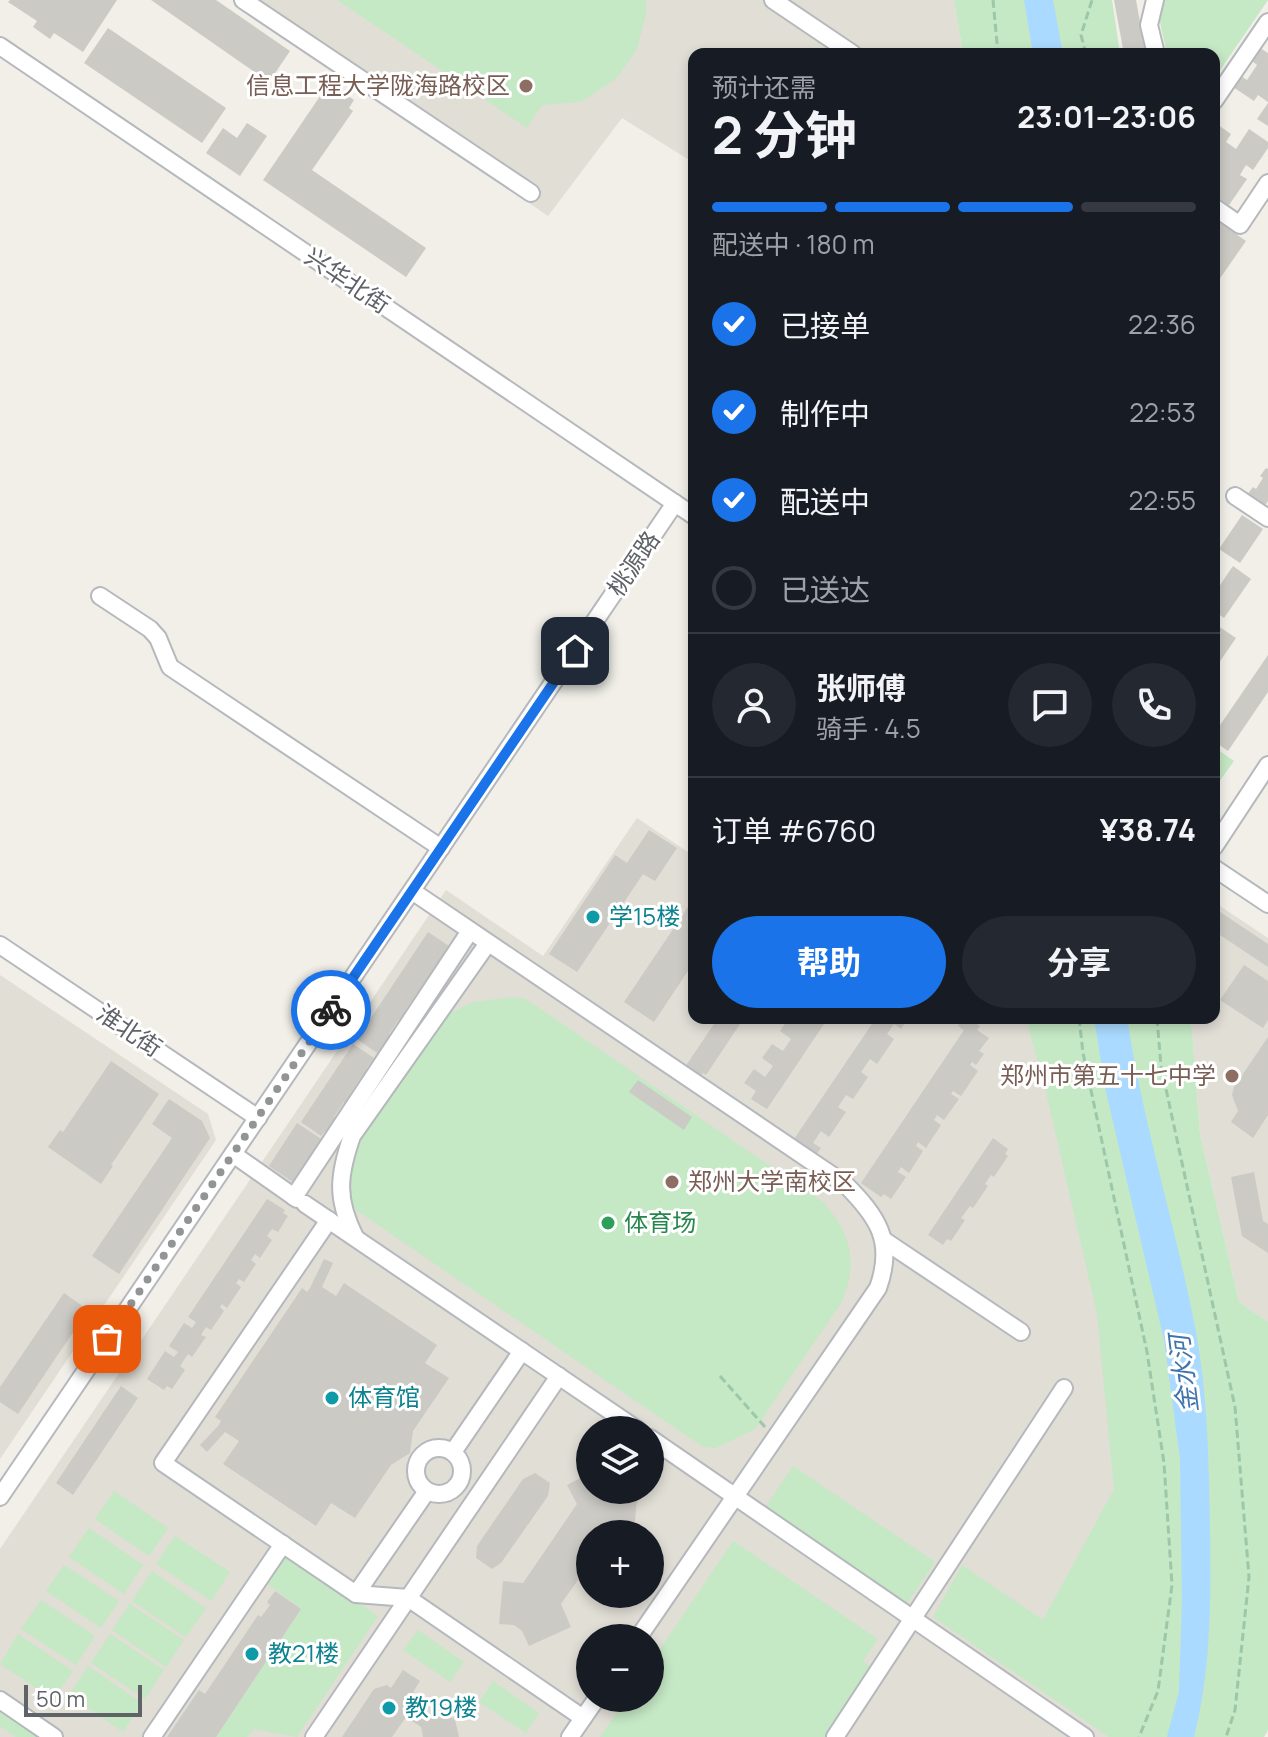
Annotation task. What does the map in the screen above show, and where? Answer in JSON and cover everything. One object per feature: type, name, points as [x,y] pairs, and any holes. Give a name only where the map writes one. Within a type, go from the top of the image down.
[{"type":"street","points":[[243,0],[531,193]]},
{"type":"street","points":[[773,0],[844,48]]},
{"type":"street","points":[[1155,0],[1149,25],[1155,48]]},
{"type":"street","points":[[1220,92],[1268,22]]},
{"type":"street","name":"兴华北街","points":[[0,46],[688,512]]},
{"type":"street","points":[[1220,211],[1240,225],[1268,183]]},
{"type":"street","points":[[1235,496],[1268,518]]},
{"type":"street","name":"桃源路","points":[[0,1497],[675,503]]},
{"type":"street","points":[[100,596],[150,629],[158,638],[170,667],[441,848]]},
{"type":"street","points":[[1220,838],[1268,765]]},
{"type":"street","points":[[1220,872],[1268,904]]},
{"type":"street","points":[[412,891],[845,1184],[867,1206],[885,1241],[878,1288],[648,1624]]},
{"type":"street","points":[[299,1200],[470,931]]},
{"type":"street","points":[[355,1238],[347,1221],[339,1188],[342,1163],[352,1136],[488,943]]},
{"type":"street","name":"淮北街","points":[[0,945],[258,1118]]},
{"type":"street","points":[[233,1154],[618,1416]]},
{"type":"street","points":[[329,1220],[163,1463],[356,1594],[408,1598],[583,1718]]},
{"type":"street","points":[[885,1241],[1021,1332]]},
{"type":"street","points":[[453,1452],[522,1351]]},
{"type":"street","points":[[314,1737],[559,1376]]},
{"type":"street","points":[[835,1737],[1064,1388]]},
{"type":"street","points":[[664,1448],[1085,1737]]},
{"type":"street","points":[[430,1449],[453,1452],[462,1463],[463,1471],[458,1485],[446,1494],[427,1491],[417,1479],[419,1459],[430,1449]]},
{"type":"street","points":[[356,1594],[427,1491]]},
{"type":"street","points":[[152,1737],[283,1544]]},
{"type":"street","points":[[0,1700],[54,1737]]},
{"type":"street","points":[[570,1737],[587,1712]]},
{"type":"path","points":[[993,0],[997,48]]},
{"type":"path","points":[[1084,48],[1081,35],[1092,0]]},
{"type":"path","points":[[1080,1024],[1083,1053],[1147,1352],[1164,1463],[1172,1585],[1158,1691],[1139,1737]]},
{"type":"path","points":[[1158,1024],[1161,1066],[1235,1407],[1249,1577],[1235,1710],[1226,1737]]},
{"type":"path","points":[[720,1376],[759,1423],[777,1436]]},
{"type":"shaded area","name":"信息工程大学陇海路校区","points":[[233,0],[954,0],[962,48],[688,48],[688,159],[622,118],[548,216]]},
{"type":"shaded area","name":"郑州大学南校区","points":[[637,818],[688,852],[688,1024],[1059,1024],[1126,1310],[1121,1737],[0,1737],[0,1549],[446,890],[543,956]]},
{"type":"shaded area","name":"郑州市第五十七中学","points":[[1220,906],[1268,938],[1268,1322],[1239,1302],[1200,1134],[1191,1024],[1220,1024]]},
{"type":"shaded area","points":[[0,975],[208,1114],[216,1140],[0,1459]]},
{"type":"green space","points":[[337,0],[646,0],[646,14],[637,49],[617,78],[581,102],[542,105],[527,128]]},
{"type":"green space","points":[[954,0],[1112,0],[1119,48],[962,48]]},
{"type":"green space","points":[[1163,0],[1268,0],[1220,70],[1220,48],[1166,48],[1158,13]]},
{"type":"green space","points":[[1220,751],[1234,761],[1220,781]]},
{"type":"green space","name":"体育场","points":[[513,997],[526,999],[823,1202],[833,1214],[846,1237],[851,1261],[842,1302],[755,1429],[716,1448],[703,1447],[664,1420],[664,1416],[658,1416],[350,1206],[346,1190],[356,1143],[442,1017],[473,1002]]},
{"type":"green space","points":[[1028,1024],[1191,1024],[1200,1134],[1239,1302],[1268,1322],[1268,1730],[1264,1737],[1109,1737],[933,1617],[962,1565],[1043,1620],[1114,1489],[1097,1314]]},
{"type":"green space","points":[[793,1466],[935,1562],[906,1605],[766,1506]]},
{"type":"green space","points":[[114,1491],[168,1528],[149,1556],[95,1519]]},
{"type":"green space","points":[[89,1528],[143,1565],[124,1594],[69,1557]]},
{"type":"green space","points":[[175,1536],[230,1572],[211,1601],[156,1564]]},
{"type":"green space","points":[[733,1541],[878,1639],[863,1661],[873,1668],[826,1737],[600,1737],[617,1712],[664,1712],[664,1643]]},
{"type":"green space","points":[[286,1554],[378,1616],[297,1737],[254,1729],[247,1737],[216,1737],[301,1609],[266,1583]]},
{"type":"green space","points":[[64,1565],[119,1601],[101,1628],[46,1591]]},
{"type":"green space","points":[[152,1571],[206,1608],[186,1637],[132,1601]]},
{"type":"green space","points":[[41,1600],[95,1636],[76,1665],[21,1629]]},
{"type":"green space","points":[[130,1604],[184,1640],[166,1667],[112,1630]]},
{"type":"green space","points":[[418,1630],[464,1662],[450,1682],[403,1650]]},
{"type":"green space","points":[[18,1634],[73,1671],[53,1699],[0,1664]]},
{"type":"green space","points":[[110,1634],[164,1670],[145,1699],[91,1663]]},
{"type":"green space","points":[[88,1666],[142,1703],[123,1732],[69,1695]]},
{"type":"green space","points":[[493,1681],[539,1713],[526,1733],[479,1702]]},
{"type":"green space","points":[[0,1711],[39,1737],[16,1737],[0,1726]]},
{"type":"water","points":[[1024,0],[1053,0],[1062,48],[1032,48]]},
{"type":"water","name":"金水河","points":[[1095,1024],[1128,1024],[1196,1332],[1205,1406],[1209,1635],[1204,1686],[1194,1737],[1167,1737],[1179,1691],[1182,1600],[1180,1459],[1164,1340],[1106,1092]]},
{"type":"building","points":[[117,0],[83,52],[54,33],[50,39],[33,27],[37,21],[8,2]]},
{"type":"building","points":[[151,0],[216,0],[290,51],[269,82]]},
{"type":"building","points":[[1114,0],[1136,0],[1145,48],[1123,48]]},
{"type":"building","points":[[108,28],[226,108],[202,143],[84,63]]},
{"type":"building","points":[[1260,48],[1268,53],[1268,102],[1258,95],[1254,101],[1233,87],[1241,76],[1247,80],[1257,65],[1252,61]]},
{"type":"building","points":[[329,83],[354,100],[349,108],[353,111],[312,170],[426,248],[406,277],[263,180]]},
{"type":"building","points":[[1268,103],[1268,126],[1257,119]]},
{"type":"building","points":[[247,123],[267,136],[240,176],[206,153],[223,128],[237,138]]},
{"type":"building","points":[[1220,126],[1231,134],[1226,142],[1236,149],[1249,129],[1268,142],[1268,148],[1253,170],[1246,165],[1240,175],[1247,179],[1229,205],[1220,199]]},
{"type":"building","points":[[1220,223],[1246,241],[1220,278]]},
{"type":"building","points":[[1266,468],[1268,501],[1262,510],[1247,495],[1253,487],[1256,489]]},
{"type":"building","points":[[1242,515],[1263,529],[1240,563],[1220,548]]},
{"type":"building","points":[[1233,566],[1251,579],[1224,618],[1220,615],[1220,585]]},
{"type":"building","points":[[1220,627],[1236,638],[1220,661]]},
{"type":"building","points":[[1268,655],[1268,692],[1228,751],[1220,745],[1220,725]]},
{"type":"building","name":"学15楼","points":[[649,830],[677,848],[655,881],[643,874],[577,972],[549,954],[615,855],[627,863]]},
{"type":"building","points":[[688,907],[688,971],[654,1022],[624,1002]]},
{"type":"building","points":[[1220,912],[1268,944],[1268,967],[1220,935]]},
{"type":"building","points":[[428,932],[449,946],[438,968],[435,966],[423,985],[420,995],[417,993],[405,1011],[408,1013],[402,1021],[399,1019],[389,1034],[392,1036],[377,1053],[357,1039]]},
{"type":"building","points":[[1244,965],[1268,981],[1268,1020],[1263,1028],[1220,1000]]},
{"type":"building","points":[[714,1024],[740,1024],[706,1075],[703,1073],[700,1077],[685,1067]]},
{"type":"building","points":[[785,1024],[824,1024],[767,1109],[751,1099],[756,1091],[744,1083],[754,1069],[765,1077],[773,1066],[762,1058],[772,1044],[783,1051],[791,1039],[780,1031]]},
{"type":"building","points":[[872,1024],[894,1024],[887,1034],[894,1039],[877,1064],[870,1059],[861,1072],[868,1077],[853,1099],[846,1095],[838,1107],[846,1112],[829,1137],[821,1131],[813,1143],[821,1148],[814,1158],[790,1145]]},
{"type":"building","points":[[977,1024],[980,1026],[977,1030],[989,1038],[979,1051],[984,1054],[976,1065],[972,1062],[970,1065],[978,1071],[961,1096],[953,1091],[951,1094],[959,1099],[944,1120],[937,1115],[934,1120],[941,1125],[926,1148],[918,1142],[916,1146],[923,1151],[909,1173],[901,1167],[898,1172],[906,1177],[891,1199],[884,1194],[881,1197],[861,1183],[964,1030],[958,1026]]},
{"type":"building","points":[[1268,1037],[1268,1115],[1253,1138],[1231,1122],[1238,1111],[1232,1095],[1234,1087]]},
{"type":"building","points":[[353,1044],[374,1058],[367,1068],[371,1071],[365,1079],[361,1077],[350,1094],[353,1096],[348,1105],[344,1102],[334,1117],[338,1120],[329,1133],[325,1131],[321,1136],[301,1122]]},
{"type":"building","points":[[111,1061],[159,1094],[101,1184],[48,1147],[60,1130],[63,1132]]},
{"type":"building","points":[[638,1080],[692,1117],[684,1130],[629,1092]]},
{"type":"building","points":[[169,1099],[202,1121],[210,1138],[119,1274],[92,1256],[172,1138],[152,1124]]},
{"type":"building","points":[[297,1123],[329,1144],[300,1187],[269,1166]]},
{"type":"building","points":[[993,1138],[1008,1149],[1005,1154],[1008,1156],[994,1177],[991,1175],[985,1184],[988,1186],[973,1208],[970,1206],[961,1218],[965,1220],[951,1241],[947,1239],[943,1245],[928,1235]]},
{"type":"building","points":[[1254,1172],[1263,1221],[1268,1224],[1268,1253],[1242,1236],[1231,1177]]},
{"type":"building","points":[[267,1199],[285,1210],[283,1213],[288,1216],[278,1232],[272,1229],[267,1236],[272,1240],[260,1258],[255,1254],[251,1260],[256,1264],[244,1282],[239,1279],[236,1283],[241,1287],[227,1308],[222,1304],[220,1307],[224,1311],[211,1330],[206,1327],[201,1335],[206,1337],[192,1357],[188,1354],[180,1366],[185,1370],[172,1389],[167,1386],[164,1390],[147,1379],[165,1351],[174,1357],[178,1352],[169,1346],[184,1323],[192,1328],[196,1322],[188,1317]]},
{"type":"building","name":"体育馆","points":[[324,1259],[333,1263],[322,1287],[336,1296],[344,1283],[437,1345],[425,1363],[449,1378],[413,1431],[410,1453],[391,1465],[355,1518],[331,1503],[316,1526],[223,1464],[239,1441],[225,1432],[207,1452],[200,1445],[218,1426],[221,1421],[215,1417],[302,1288],[307,1292],[310,1288]]},
{"type":"building","points":[[64,1293],[88,1310],[18,1414],[0,1402],[0,1387]]},
{"type":"building","points":[[121,1386],[138,1398],[73,1495],[56,1483]]},
{"type":"building","points":[[535,1473],[550,1483],[548,1496],[501,1563],[492,1569],[476,1558],[477,1546],[523,1479]]},
{"type":"building","points":[[576,1480],[576,1502],[567,1485]]},
{"type":"building","points":[[577,1504],[637,1504],[635,1520],[576,1520],[576,1583],[561,1604],[571,1627],[529,1646],[522,1631],[514,1625],[499,1624],[503,1581],[523,1583]]},
{"type":"building","name":"教21楼","points":[[275,1591],[301,1609],[216,1737],[167,1737],[199,1690],[205,1694],[258,1615],[261,1617],[270,1605],[267,1602]]},
{"type":"building","name":"教19楼","points":[[403,1670],[420,1681],[407,1702],[431,1718],[448,1715],[455,1720],[459,1737],[423,1737],[421,1727],[406,1717],[392,1737],[342,1737],[374,1689],[387,1685],[391,1688]]},
{"type":"way so far","points":[[107,1339],[331,1010]]},
{"type":"place","name":"信息工程大学陇海路校区","points":[[526,86]]},
{"type":"place","name":"学15楼","points":[[593,917]]},
{"type":"place","name":"郑州市第五十七中学","points":[[1232,1076]]},
{"type":"place","name":"郑州大学南校区","points":[[672,1182]]},
{"type":"place","name":"体育场","points":[[608,1223]]},
{"type":"place","name":"体育馆","points":[[332,1398]]},
{"type":"place","name":"教21楼","points":[[252,1654]]},
{"type":"place","name":"教19楼","points":[[389,1708]]},
{"type":"route","points":[[331,1010],[575,651]]}]
